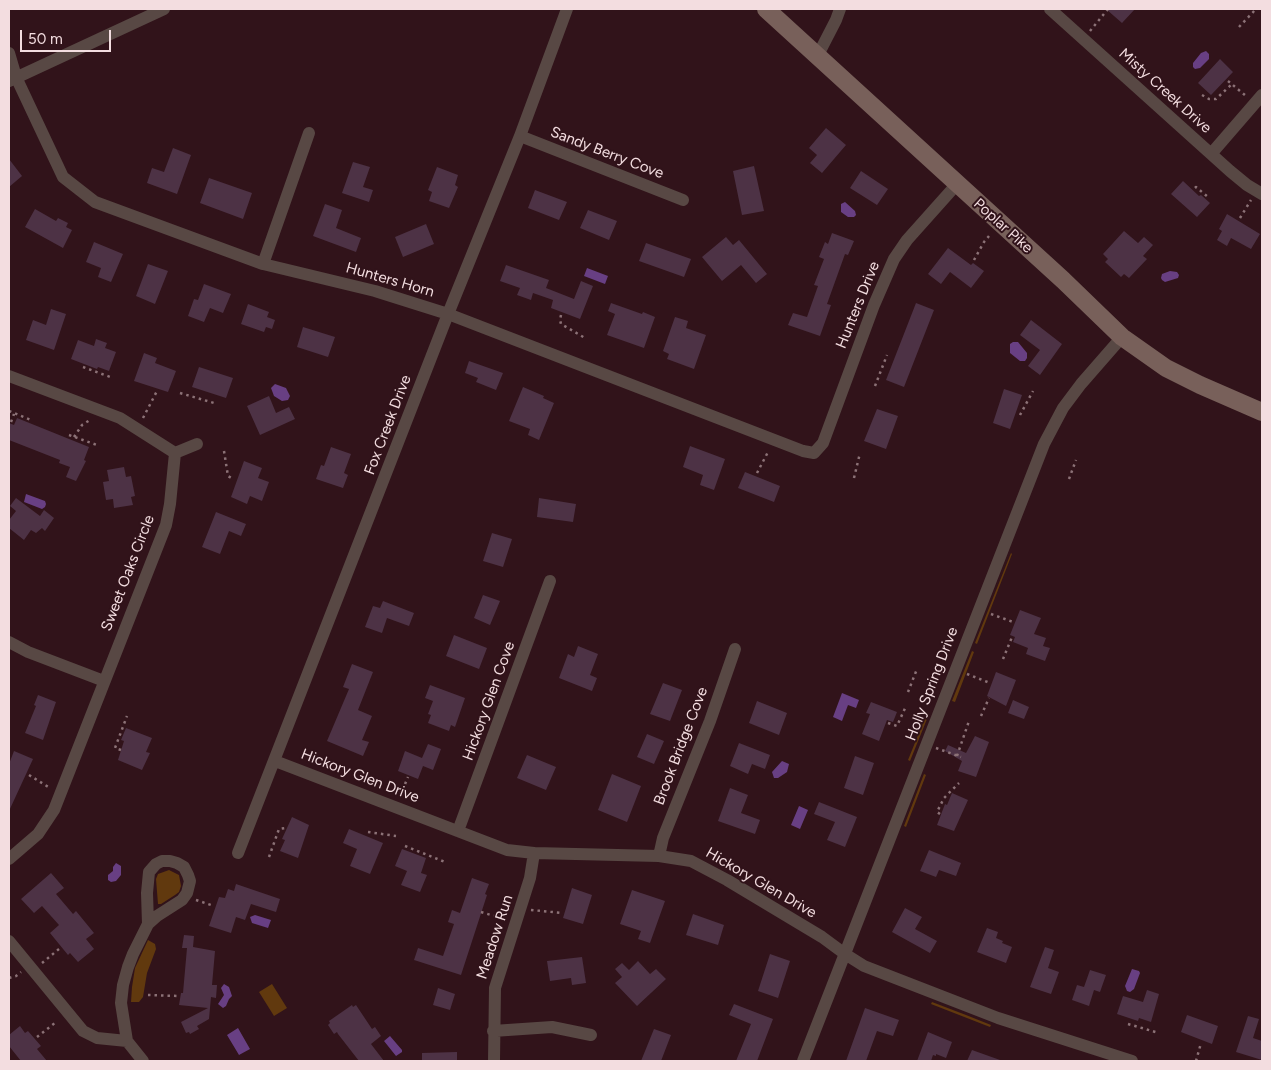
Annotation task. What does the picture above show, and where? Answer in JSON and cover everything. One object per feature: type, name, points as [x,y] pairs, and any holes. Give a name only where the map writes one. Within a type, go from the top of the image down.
[{"type":"main road","name":"Poplar Pike","points":[[766,9],[1063,280],[1122,337],[1166,368],[1262,412]]},
{"type":"street","points":[[12,79],[164,9]]},
{"type":"street","name":"Fox Creek Drive","points":[[238,853],[448,314],[520,136],[567,9]]},
{"type":"street","points":[[818,55],[840,9]]},
{"type":"street","name":"Misty Creek Drive","points":[[1050,9],[1257,196]]},
{"type":"street","name":"Hunters Horn","points":[[9,53],[12,79],[63,177],[95,202],[263,264],[375,291],[448,314],[803,451],[814,453]]},
{"type":"street","points":[[1211,154],[1262,95]]},
{"type":"street","points":[[263,264],[308,133]]},
{"type":"street","name":"Sandy Berry Cove","points":[[520,136],[682,200]]},
{"type":"street","name":"Hunters Drive","points":[[814,453],[823,443],[874,305],[894,259],[904,244],[957,184]]},
{"type":"street","name":"Holly Spring Drive","points":[[803,1061],[1044,444],[1063,408],[1122,337]]},
{"type":"street","points":[[9,376],[120,418],[176,453],[197,444]]},
{"type":"street","name":"Sweet Oaks Circle","points":[[9,859],[38,834],[54,810],[166,525],[176,453]]},
{"type":"street","name":"Hickory Glen Cove","points":[[458,831],[550,582]]},
{"type":"street","points":[[9,642],[28,652],[104,681]]},
{"type":"street","name":"Brook Bridge Cove","points":[[659,856],[663,838],[710,720],[735,649]]},
{"type":"street","name":"Hickory Glen Drive","points":[[275,761],[507,850],[534,854],[659,856],[691,861],[712,871],[822,937],[864,966],[998,1018],[1114,1058],[1132,1061]]},
{"type":"street","name":"Meadow Run","points":[[494,1061],[495,988],[530,878],[534,854]]},
{"type":"street","points":[[142,1061],[127,1041],[122,1003],[123,985],[133,954],[148,924],[182,900],[187,893],[190,881],[184,867],[178,863],[170,860],[162,861],[152,867],[149,872],[147,892],[148,924]]},
{"type":"street","points":[[9,941],[83,1031],[114,1041],[127,1041]]},
{"type":"street","points":[[494,1031],[552,1027],[591,1035]]},
{"type":"path","points":[[1089,31],[1108,9]]},
{"type":"path","points":[[1239,27],[1256,9]]},
{"type":"path","points":[[1228,81],[1248,98]]},
{"type":"path","points":[[1202,95],[1216,99],[1232,84]]},
{"type":"path","points":[[1195,188],[1208,197]]},
{"type":"path","points":[[1240,218],[1257,196]]},
{"type":"path","points":[[974,260],[989,236]]},
{"type":"path","points":[[562,315],[561,324],[586,338]]},
{"type":"path","points":[[875,386],[887,355]]},
{"type":"path","points":[[83,367],[113,378]]},
{"type":"path","points":[[1020,415],[1033,390]]},
{"type":"path","points":[[142,420],[157,391]]},
{"type":"path","points":[[180,393],[214,403]]},
{"type":"path","points":[[9,411],[31,420],[30,422]]},
{"type":"path","points":[[11,422],[14,413]]},
{"type":"path","points":[[74,437],[82,426],[91,420],[96,421]]},
{"type":"path","points":[[69,435],[97,446]]},
{"type":"path","points":[[757,472],[770,448]]},
{"type":"path","points":[[224,451],[228,476],[233,480]]},
{"type":"path","points":[[854,478],[860,453]]},
{"type":"path","points":[[1069,479],[1076,460]]},
{"type":"path","points":[[991,614],[1014,622]]},
{"type":"path","points":[[1003,659],[1012,637]]},
{"type":"path","points":[[908,692],[917,669]]},
{"type":"path","points":[[967,674],[990,683]]},
{"type":"path","points":[[981,716],[988,698]]},
{"type":"path","points":[[888,724],[896,726],[906,706]]},
{"type":"path","points":[[121,750],[114,748],[127,716]]},
{"type":"path","points":[[957,756],[969,721]]},
{"type":"path","points":[[935,747],[961,757]]},
{"type":"path","points":[[28,775],[46,787],[53,789]]},
{"type":"path","points":[[399,799],[408,777]]},
{"type":"path","points":[[940,814],[937,812],[944,798],[959,784]]},
{"type":"path","points":[[269,857],[279,829],[286,828]]},
{"type":"path","points":[[368,832],[396,836]]},
{"type":"path","points":[[405,846],[445,862]]},
{"type":"path","points":[[194,899],[214,906]]},
{"type":"path","points":[[531,910],[562,913]]},
{"type":"path","points":[[482,912],[509,921]]},
{"type":"path","points":[[40,965],[59,950]]},
{"type":"path","points":[[9,978],[16,976],[22,971]]},
{"type":"path","points":[[148,995],[178,996]]},
{"type":"path","points":[[38,1038],[56,1022]]},
{"type":"path","points":[[1128,1024],[1159,1033]]},
{"type":"path","points":[[1196,1061],[1201,1043]]},
{"type":"shaded area","points":[[1206,51],[1209,54],[1209,59],[1200,68],[1195,69],[1193,63],[1201,53]]},
{"type":"shaded area","points":[[845,202],[855,211],[856,215],[854,217],[848,217],[841,212],[841,204]]},
{"type":"shaded area","points":[[587,268],[608,276],[605,284],[584,276]]},
{"type":"shaded area","points":[[1170,271],[1177,272],[1178,278],[1165,282],[1161,278],[1162,274]]},
{"type":"shaded area","points":[[1018,342],[1027,353],[1025,361],[1020,361],[1010,353],[1010,344]]},
{"type":"shaded area","points":[[275,384],[286,388],[290,396],[288,400],[282,401],[274,396],[271,388]]},
{"type":"shaded area","points":[[26,494],[45,501],[45,507],[42,509],[24,502]]},
{"type":"shaded area","points":[[1012,554],[977,644],[975,643]]},
{"type":"shaded area","points":[[972,651],[974,652],[955,702],[952,701]]},
{"type":"shaded area","points":[[842,693],[859,700],[856,708],[848,705],[842,721],[833,717]]},
{"type":"shaded area","points":[[925,718],[927,719],[910,761],[908,760]]},
{"type":"shaded area","points":[[782,761],[789,764],[787,772],[778,778],[774,778],[772,772]]},
{"type":"shaded area","points":[[924,774],[926,775],[906,827],[904,826]]},
{"type":"shaded area","points":[[799,806],[808,810],[800,829],[791,825]]},
{"type":"shaded area","points":[[116,863],[121,866],[121,875],[116,881],[111,882],[108,880],[108,875],[113,871]]},
{"type":"shaded area","points":[[169,870],[179,875],[181,886],[179,892],[158,904],[156,879],[158,874]]},
{"type":"shaded area","points":[[255,915],[271,920],[268,928],[252,923],[250,917]]},
{"type":"shaded area","points":[[148,940],[155,944],[156,949],[147,973],[143,997],[139,1002],[131,1002],[135,968]]},
{"type":"shaded area","points":[[1132,969],[1140,973],[1134,989],[1130,992],[1127,991],[1125,986]]},
{"type":"shaded area","points":[[224,984],[229,987],[232,996],[223,1008],[218,1004],[224,995],[221,988]]},
{"type":"shaded area","points":[[272,984],[287,1008],[274,1016],[259,992]]},
{"type":"shaded area","points":[[932,1002],[991,1025],[990,1027],[931,1004]]},
{"type":"shaded area","points":[[238,1028],[250,1049],[239,1055],[227,1035]]},
{"type":"shaded area","points":[[390,1036],[402,1050],[396,1056],[384,1041]]},
{"type":"building","points":[[1106,9],[1135,9],[1122,23]]},
{"type":"building","points":[[1220,59],[1233,72],[1211,95],[1198,83]]},
{"type":"building","points":[[826,128],[846,145],[822,173],[810,163],[817,155],[809,148]]},
{"type":"building","points":[[173,148],[191,155],[177,194],[147,183],[152,168],[164,172]]},
{"type":"building","points":[[9,159],[22,176],[9,187]]},
{"type":"building","points":[[353,162],[370,167],[363,187],[373,190],[369,202],[342,193]]},
{"type":"building","points":[[754,166],[764,211],[742,215],[733,171]]},
{"type":"building","points":[[437,167],[458,175],[455,185],[458,187],[449,208],[429,201],[432,192],[428,190]]},
{"type":"building","points":[[861,171],[888,189],[877,205],[850,188]]},
{"type":"building","points":[[209,178],[252,193],[243,219],[200,203]]},
{"type":"building","points":[[1183,181],[1199,196],[1201,195],[1210,203],[1197,217],[1171,194]]},
{"type":"building","points":[[535,190],[567,202],[559,220],[528,208]]},
{"type":"building","points":[[325,204],[342,210],[336,228],[361,238],[356,252],[313,236]]},
{"type":"building","points":[[35,209],[56,221],[58,218],[68,223],[66,227],[72,230],[63,248],[25,227]]},
{"type":"building","points":[[588,210],[617,221],[609,240],[580,228]]},
{"type":"building","points":[[1227,214],[1260,234],[1251,249],[1231,238],[1227,246],[1217,240],[1222,231],[1219,229]]},
{"type":"building","points":[[426,224],[434,244],[403,257],[395,237]]},
{"type":"building","points":[[1124,231],[1138,243],[1144,237],[1153,245],[1143,256],[1147,259],[1129,278],[1124,274],[1121,277],[1105,262],[1108,259],[1103,254]]},
{"type":"building","points":[[832,233],[854,241],[848,255],[845,254],[827,304],[831,305],[820,336],[788,325],[793,313],[807,317],[818,286],[814,285],[824,259],[819,257],[825,242],[828,244]]},
{"type":"building","points":[[726,237],[733,245],[739,240],[767,274],[756,283],[741,265],[722,281],[702,257]]},
{"type":"building","points":[[94,242],[123,254],[111,282],[98,277],[101,268],[86,262]]},
{"type":"building","points":[[646,243],[691,259],[684,277],[639,261]]},
{"type":"building","points":[[948,248],[971,265],[973,263],[984,271],[971,288],[950,272],[941,284],[928,274]]},
{"type":"building","points":[[148,264],[168,271],[155,304],[136,296]]},
{"type":"building","points":[[506,265],[549,280],[546,288],[574,299],[581,281],[593,286],[580,319],[551,308],[553,300],[533,293],[531,300],[517,295],[520,288],[500,281]]},
{"type":"building","points":[[204,284],[231,294],[223,313],[210,308],[204,322],[188,316],[194,299],[198,300]]},
{"type":"building","points":[[611,303],[655,317],[644,348],[607,335],[615,314],[608,311]]},
{"type":"building","points":[[916,303],[934,310],[904,387],[886,380]]},
{"type":"building","points":[[248,304],[269,312],[267,317],[275,320],[272,329],[266,327],[264,332],[241,324]]},
{"type":"building","points":[[51,309],[66,314],[54,350],[26,340],[33,320],[46,325]]},
{"type":"building","points":[[675,317],[688,321],[686,328],[706,335],[694,369],[667,359],[669,354],[663,351]]},
{"type":"building","points":[[1031,320],[1062,344],[1040,375],[1028,366],[1040,350],[1020,335]]},
{"type":"building","points":[[303,327],[335,337],[328,357],[297,347]]},
{"type":"building","points":[[96,339],[107,343],[105,348],[116,352],[109,371],[98,367],[97,369],[71,359],[78,340],[94,346]]},
{"type":"building","points":[[144,353],[157,358],[155,363],[176,371],[168,392],[134,381]]},
{"type":"building","points":[[469,361],[503,373],[496,390],[476,382],[478,378],[465,373]]},
{"type":"building","points":[[199,367],[233,378],[226,398],[192,387]]},
{"type":"building","points":[[523,387],[544,396],[543,398],[554,403],[539,440],[528,435],[530,429],[509,421]]},
{"type":"building","points":[[1004,389],[1022,395],[1010,429],[993,423]]},
{"type":"building","points":[[269,396],[276,413],[289,407],[295,419],[260,435],[247,406]]},
{"type":"building","points":[[877,409],[898,416],[886,449],[864,441]]},
{"type":"building","points":[[17,418],[89,447],[84,460],[86,461],[76,481],[66,477],[70,467],[59,463],[60,460],[9,440],[9,423],[14,425]]},
{"type":"building","points":[[690,446],[725,459],[714,490],[700,485],[703,475],[683,467]]},
{"type":"building","points":[[331,447],[351,454],[344,473],[348,475],[343,488],[316,479],[321,465],[324,466]]},
{"type":"building","points":[[244,461],[262,468],[258,478],[269,482],[262,501],[250,496],[247,504],[231,497]]},
{"type":"building","points":[[124,467],[126,477],[131,476],[135,496],[131,497],[133,505],[114,508],[113,499],[106,500],[103,482],[109,481],[107,470]]},
{"type":"building","points":[[745,472],[780,486],[774,502],[738,488]]},
{"type":"building","points":[[16,498],[40,516],[44,510],[54,518],[45,531],[42,528],[36,533],[31,530],[24,540],[9,528],[9,520],[16,511],[10,506]]},
{"type":"building","points":[[539,498],[576,504],[573,522],[537,517]]},
{"type":"building","points":[[216,512],[246,524],[241,536],[229,531],[220,554],[202,547]]},
{"type":"building","points":[[492,533],[512,539],[503,567],[483,561]]},
{"type":"building","points":[[483,595],[500,601],[490,625],[474,618]]},
{"type":"building","points":[[383,601],[414,613],[409,626],[387,618],[382,633],[365,627],[373,606],[380,608]]},
{"type":"building","points":[[1020,610],[1041,618],[1034,634],[1046,638],[1043,646],[1050,648],[1045,661],[1026,654],[1028,648],[1013,642],[1015,637],[1010,635]]},
{"type":"building","points":[[454,635],[487,648],[479,669],[446,656]]},
{"type":"building","points":[[578,646],[598,654],[590,675],[597,678],[592,691],[559,678],[568,654],[574,657]]},
{"type":"building","points":[[352,664],[373,672],[358,710],[372,716],[362,740],[369,742],[363,756],[327,741],[349,689],[343,687]]},
{"type":"building","points":[[996,672],[1016,680],[1006,706],[987,696]]},
{"type":"building","points":[[663,683],[682,690],[670,721],[650,714]]},
{"type":"building","points":[[430,685],[465,698],[455,727],[451,725],[449,731],[428,723],[431,715],[428,714],[433,701],[425,698]]},
{"type":"building","points":[[38,695],[56,702],[43,740],[25,733],[36,706],[34,705]]},
{"type":"building","points":[[1013,700],[1029,707],[1024,719],[1008,713]]},
{"type":"building","points":[[757,701],[787,713],[779,735],[749,723]]},
{"type":"building","points":[[871,702],[897,712],[893,722],[887,720],[879,741],[862,734],[870,714],[866,713]]},
{"type":"building","points":[[126,728],[152,738],[146,752],[150,753],[142,770],[118,760],[124,741],[121,740]]},
{"type":"building","points":[[647,734],[664,741],[654,764],[637,757]]},
{"type":"building","points":[[975,736],[989,742],[976,777],[958,771],[962,761],[945,751],[948,745],[966,753]]},
{"type":"building","points":[[739,743],[770,755],[765,769],[752,764],[748,774],[730,766]]},
{"type":"building","points":[[428,744],[441,749],[433,770],[423,766],[418,779],[398,771],[405,751],[422,758]]},
{"type":"building","points":[[14,751],[33,759],[9,811],[9,764]]},
{"type":"building","points":[[527,755],[556,767],[546,790],[517,778]]},
{"type":"building","points":[[855,756],[874,763],[863,795],[844,788]]},
{"type":"building","points":[[612,774],[641,786],[627,822],[598,810]]},
{"type":"building","points":[[730,788],[748,795],[741,813],[760,820],[755,834],[718,821]]},
{"type":"building","points":[[952,793],[968,800],[954,831],[937,825],[945,804],[947,805]]},
{"type":"building","points":[[819,802],[857,817],[845,847],[827,840],[835,822],[814,814]]},
{"type":"building","points":[[292,817],[309,825],[298,858],[280,851],[285,840],[282,839]]},
{"type":"building","points":[[349,829],[383,843],[370,874],[350,866],[357,849],[343,843]]},
{"type":"building","points":[[402,849],[426,858],[421,873],[427,875],[420,892],[401,885],[407,871],[395,866]]},
{"type":"building","points":[[929,850],[961,863],[956,876],[939,870],[936,877],[920,871]]},
{"type":"building","points":[[51,873],[64,888],[56,894],[73,914],[76,911],[94,933],[86,939],[94,949],[78,962],[70,953],[68,955],[50,933],[59,925],[42,906],[34,913],[21,899]]},
{"type":"building","points":[[472,878],[489,884],[461,975],[414,960],[418,948],[443,956],[454,924],[448,922],[452,910],[460,913]]},
{"type":"building","points":[[236,884],[280,899],[276,912],[251,904],[245,920],[236,917],[231,933],[209,926],[219,897],[225,898],[228,889],[234,891]]},
{"type":"building","points":[[572,888],[592,895],[583,924],[563,918]]},
{"type":"building","points":[[632,890],[665,901],[650,943],[638,939],[641,931],[620,924]]},
{"type":"building","points":[[905,908],[922,917],[915,929],[937,941],[930,953],[892,932]]},
{"type":"building","points":[[693,914],[724,925],[718,945],[686,935]]},
{"type":"building","points":[[987,928],[998,932],[996,938],[1012,947],[1006,963],[977,952]]},
{"type":"building","points":[[184,935],[194,936],[193,947],[215,951],[212,985],[217,985],[216,998],[211,997],[209,1019],[197,1026],[199,1029],[190,1034],[189,1032],[186,1033],[181,1022],[208,1008],[179,1005],[181,993],[183,993],[187,948],[182,948]]},
{"type":"building","points":[[1045,947],[1054,950],[1048,968],[1059,972],[1051,994],[1030,987]]},
{"type":"building","points":[[770,954],[790,961],[778,998],[758,991]]},
{"type":"building","points":[[582,957],[586,983],[572,985],[571,978],[550,981],[547,961]]},
{"type":"building","points":[[638,961],[650,974],[656,969],[666,979],[637,1006],[615,983],[622,977],[615,969],[622,963],[629,970]]},
{"type":"building","points":[[1090,970],[1106,975],[1100,992],[1094,990],[1089,1006],[1072,1000],[1077,985],[1084,987]]},
{"type":"building","points":[[438,988],[455,994],[450,1010],[433,1005]]},
{"type":"building","points":[[1147,990],[1159,994],[1151,1022],[1139,1018],[1138,1021],[1117,1014],[1123,996],[1143,1002]]},
{"type":"building","points":[[734,1004],[773,1019],[757,1061],[736,1061],[751,1024],[729,1015]]},
{"type":"building","points":[[352,1005],[353,1007],[356,1005],[372,1029],[375,1027],[381,1036],[371,1044],[384,1061],[359,1061],[337,1032],[334,1034],[328,1025],[329,1021]]},
{"type":"building","points":[[865,1008],[899,1020],[893,1036],[877,1031],[866,1061],[846,1061]]},
{"type":"building","points":[[1187,1015],[1218,1026],[1212,1044],[1181,1032]]},
{"type":"building","points":[[1248,1016],[1259,1019],[1253,1038],[1262,1041],[1262,1060],[1236,1052]]},
{"type":"building","points":[[20,1026],[25,1033],[28,1031],[41,1046],[37,1049],[47,1061],[21,1061],[9,1046],[9,1035]]},
{"type":"building","points":[[654,1029],[671,1035],[661,1061],[641,1061]]},
{"type":"building","points":[[928,1032],[952,1042],[946,1058],[936,1054],[936,1056],[933,1055],[931,1061],[917,1061]]},
{"type":"building","points":[[972,1050],[1000,1060],[1000,1061],[967,1061]]},
{"type":"building","points":[[457,1052],[457,1061],[422,1061],[422,1053]]}]
